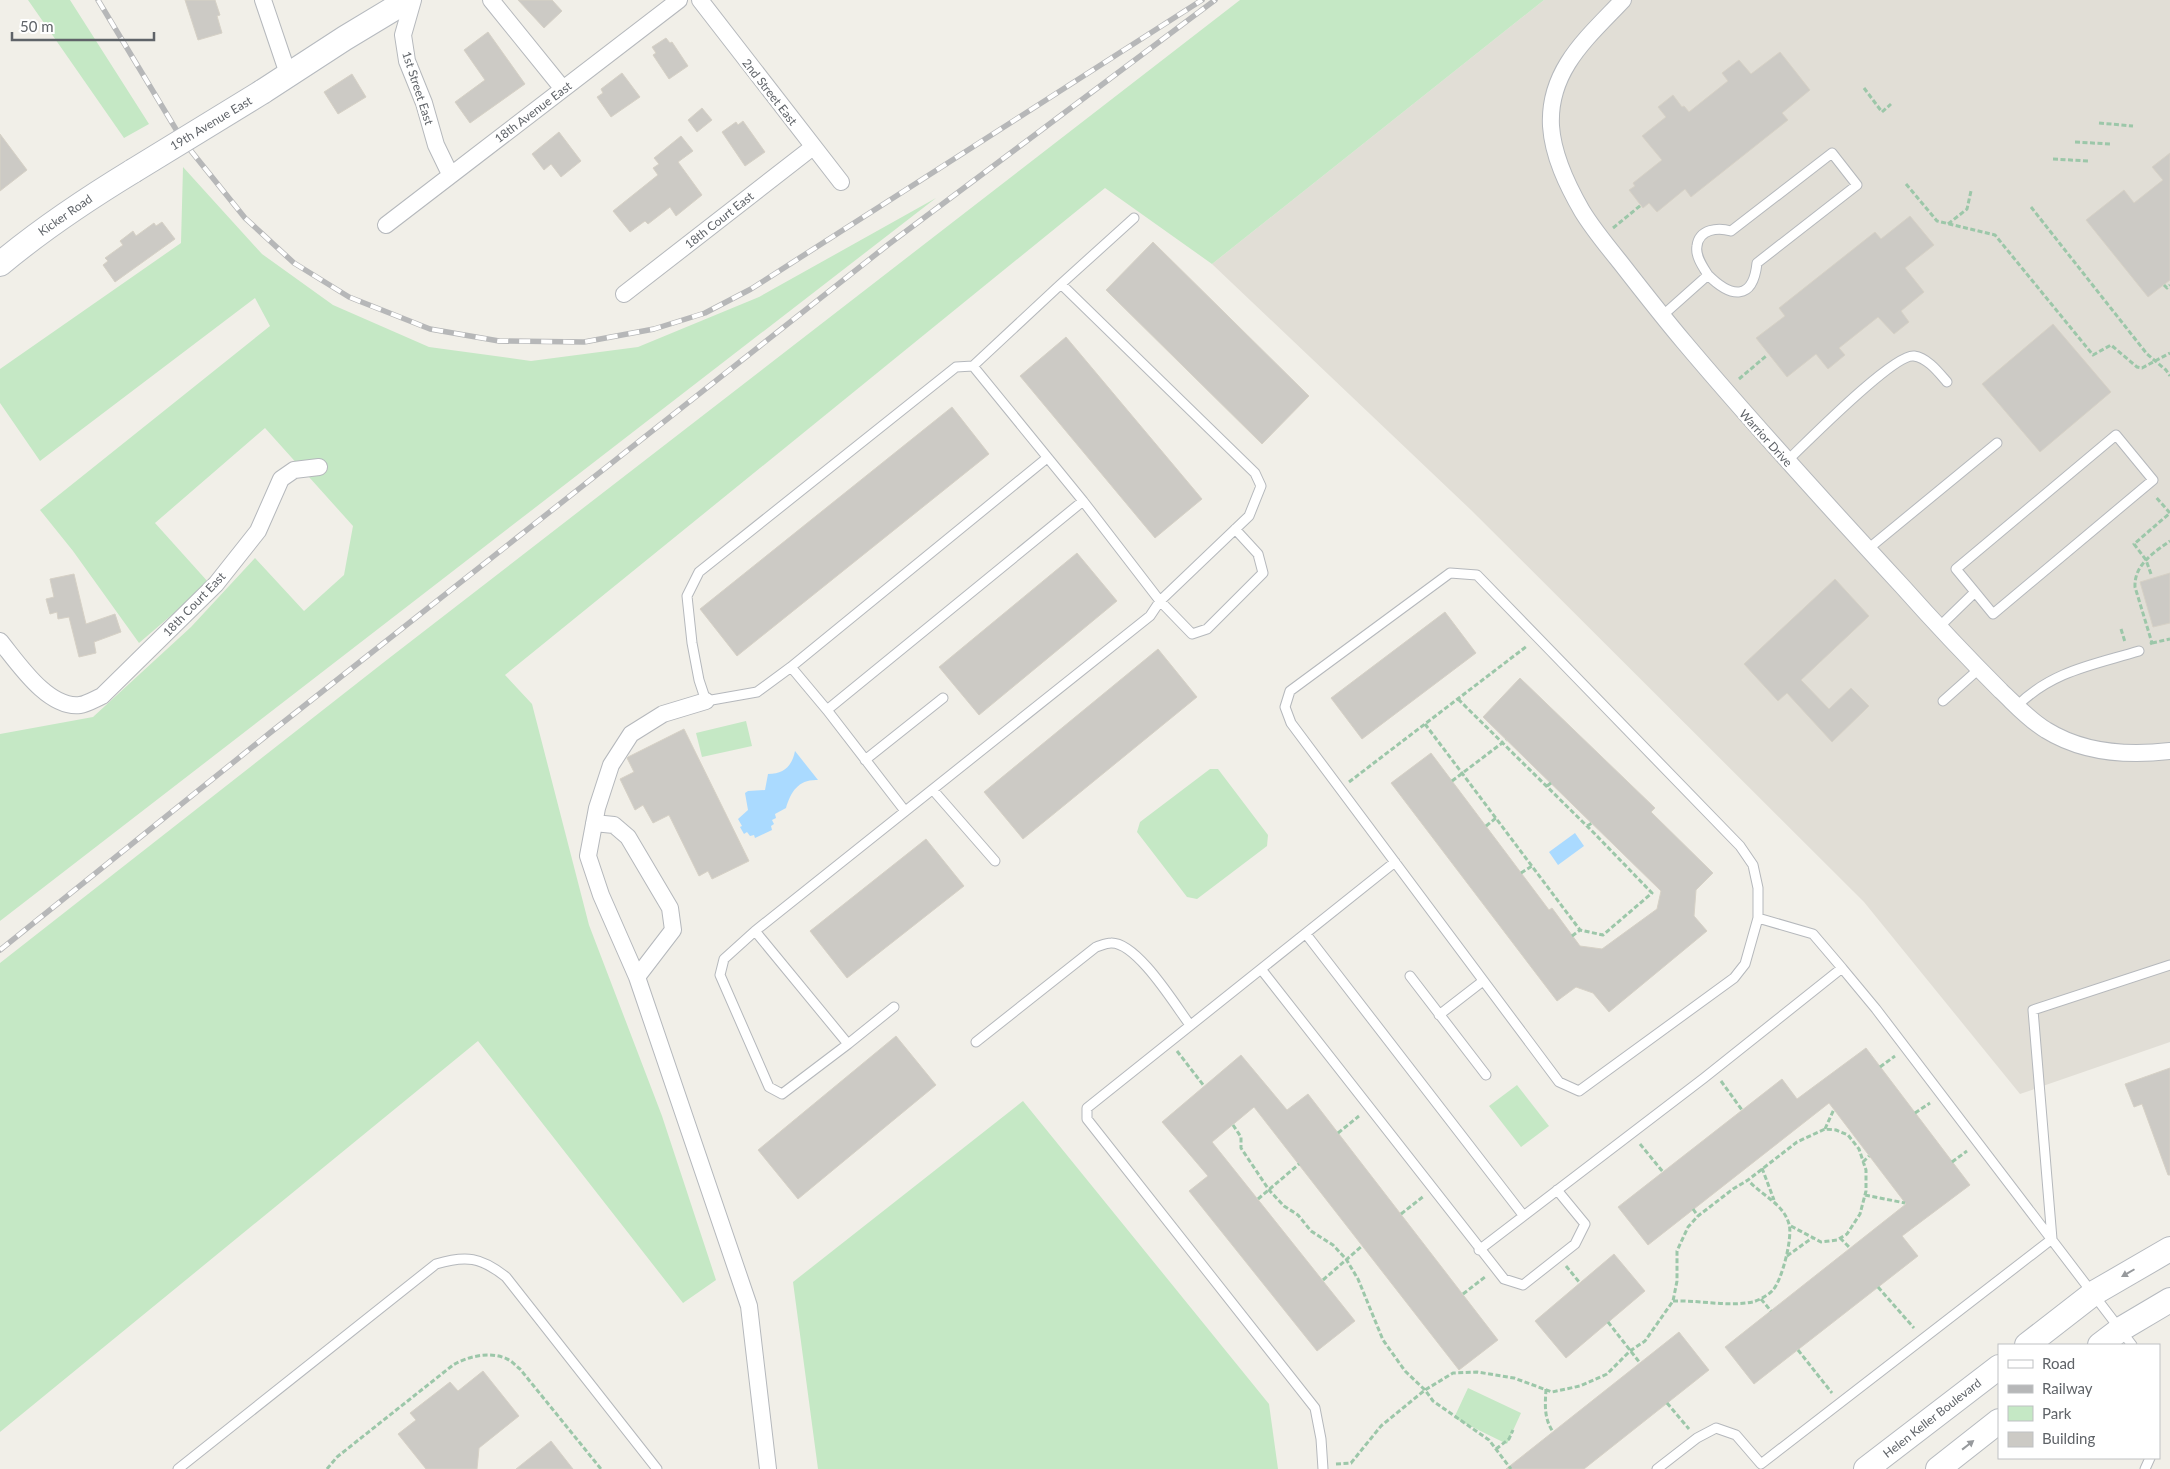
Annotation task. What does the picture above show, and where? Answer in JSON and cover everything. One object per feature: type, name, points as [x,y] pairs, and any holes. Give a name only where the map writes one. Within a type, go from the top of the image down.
[{"type":"street","points":[[264,0],[288,74],[408,0]]},
{"type":"street","name":"1st Street East","points":[[413,0],[403,35],[407,61],[424,103],[436,145],[450,174]]},
{"type":"street","points":[[492,0],[563,89]]},
{"type":"street","name":"18th Avenue East","points":[[386,224],[679,0]]},
{"type":"street","name":"2nd Street East","points":[[700,0],[841,182]]},
{"type":"street","name":"Warrior Drive","points":[[1623,0],[1568,60],[1552,103],[1551,126],[1555,150],[1562,172],[1583,213],[1601,238],[1662,316],[1787,461],[1939,627],[2017,706],[2044,729],[2063,740],[2084,746],[2129,754],[2170,751]]},
{"type":"street","name":"19th Avenue East","points":[[133,171],[288,74]]},
{"type":"street","name":"18th Court East","points":[[624,294],[814,147]]},
{"type":"street","name":"Kicker Road","points":[[0,264],[23,244],[80,203],[133,171]]},
{"type":"street","name":"18th Court East","points":[[0,641],[39,688],[57,700],[80,705],[102,696],[216,584],[258,531],[281,479],[294,470],[319,467]]},
{"type":"street","points":[[706,702],[663,714],[631,734],[611,765],[594,823],[588,856],[601,895],[637,977],[749,1306],[768,1469]]},
{"type":"street","points":[[594,823],[614,826],[628,837],[670,908],[673,930],[637,977]]},
{"type":"street","points":[[2028,1344],[2094,1293],[2170,1249]]},
{"type":"street","points":[[2103,1344],[2127,1337],[2170,1300]]},
{"type":"street","name":"Helen Keller Boulevard","points":[[1866,1469],[1998,1368]]},
{"type":"street","points":[[1938,1469],[1998,1422]]},
{"type":"lane","points":[[1832,153],[1857,184],[1757,263],[1756,275],[1750,287],[1741,292],[1732,293],[1721,288],[1708,275],[1700,261],[1696,247],[1700,237],[1710,230],[1721,228],[1731,231],[1832,153]]},
{"type":"lane","points":[[1047,458],[791,667],[757,692],[706,702],[699,680],[692,643],[687,596],[699,572],[956,367],[973,366],[1134,218]]},
{"type":"lane","points":[[1662,316],[1708,275]]},
{"type":"lane","points":[[894,1007],[782,1094],[769,1087],[720,975],[724,959],[756,931],[1150,616],[1160,602],[1249,516],[1261,486],[1255,473],[1061,284]]},
{"type":"lane","points":[[1787,461],[1862,390],[1904,358],[1914,356],[1928,363],[1947,382]]},
{"type":"lane","points":[[973,366],[1083,501],[1160,602],[1192,634],[1207,629],[1263,573],[1258,554],[1235,529]]},
{"type":"lane","points":[[2116,435],[2153,480],[1993,614],[1975,592],[1956,569],[2116,435]]},
{"type":"lane","points":[[1868,549],[1997,443]]},
{"type":"lane","points":[[827,710],[1083,501]]},
{"type":"lane","points":[[1450,573],[1477,576],[1740,846],[1753,865],[1758,888],[1758,918],[1745,964],[1734,978],[1579,1091],[1559,1082],[1340,789],[1291,723],[1285,707],[1290,691],[1450,573]]},
{"type":"lane","points":[[1939,627],[1975,592]]},
{"type":"lane","points":[[2017,706],[2031,692],[2056,676],[2139,651]]},
{"type":"lane","points":[[791,667],[827,710],[905,811]]},
{"type":"lane","points":[[1943,701],[1979,669]]},
{"type":"lane","points":[[866,760],[943,698]]},
{"type":"lane","points":[[933,790],[995,861]]},
{"type":"lane","points":[[1323,1468],[1321,1439],[1315,1408],[1087,1120],[1087,1108],[1395,862]]},
{"type":"lane","points":[[1758,918],[1812,934],[1842,968],[1906,1048],[2127,1337]]},
{"type":"lane","points":[[756,931],[848,1044]]},
{"type":"lane","points":[[1306,934],[1524,1215]]},
{"type":"lane","points":[[976,1042],[1096,947],[1112,943],[1125,947],[1139,958],[1190,1025]]},
{"type":"lane","points":[[2052,1239],[2033,1010],[2170,965]]},
{"type":"lane","points":[[1480,1250],[1713,1071],[1842,968]]},
{"type":"lane","points":[[1261,969],[1504,1279],[1523,1285],[1575,1244],[1585,1224],[1557,1190]]},
{"type":"lane","points":[[1410,976],[1486,1075]]},
{"type":"lane","points":[[1439,1015],[1483,981]]},
{"type":"lane","points":[[1656,1469],[1697,1438],[1716,1428],[1736,1435],[1758,1467],[2052,1239]]},
{"type":"lane","points":[[178,1469],[436,1264],[456,1258],[473,1258],[492,1265],[506,1277],[657,1469]]},
{"type":"path","points":[[1864,88],[1882,112],[1891,104]]},
{"type":"path","points":[[2099,123],[2133,126]]},
{"type":"path","points":[[2075,142],[2110,144]]},
{"type":"path","points":[[2053,159],[2088,161]]},
{"type":"path","points":[[1906,184],[1937,221],[1995,235],[2093,355],[2111,344],[2138,366],[2146,366],[2170,353]]},
{"type":"path","points":[[1948,224],[1967,209],[1971,191]]},
{"type":"path","points":[[1601,238],[1641,205]]},
{"type":"path","points":[[2031,207],[2147,354],[2166,370],[2170,376]]},
{"type":"path","points":[[2164,284],[2167,288],[2170,285]]},
{"type":"path","points":[[1725,391],[1766,356]]},
{"type":"path","points":[[2151,574],[2146,560],[2134,544],[2170,514],[2164,506]]},
{"type":"path","points":[[2152,643],[2135,587],[2137,571],[2146,560],[2170,542]]},
{"type":"path","points":[[1340,789],[1538,638]]},
{"type":"path","points":[[2139,651],[2146,645],[2170,639]]},
{"type":"path","points":[[1425,724],[1580,930],[1603,936],[1652,893],[1504,741],[1458,699]]},
{"type":"path","points":[[1452,781],[1504,741]]},
{"type":"path","points":[[1547,786],[1551,783]]},
{"type":"path","points":[[1486,826],[1496,818]]},
{"type":"path","points":[[1588,826],[1592,823]]},
{"type":"path","points":[[1521,873],[1532,866]]},
{"type":"path","points":[[1572,936],[1580,930]]},
{"type":"path","points":[[1169,1042],[1204,1086]]},
{"type":"path","points":[[1880,1067],[1906,1048]]},
{"type":"path","points":[[1713,1071],[1742,1110]]},
{"type":"path","points":[[1915,1113],[1941,1096]]},
{"type":"path","points":[[1338,1133],[1368,1107]]},
{"type":"path","points":[[1824,1129],[1834,1109]]},
{"type":"path","points":[[1232,1125],[1241,1137],[1241,1148],[1269,1190],[1284,1206],[1298,1215],[1311,1230],[1333,1245],[1346,1259],[1358,1279],[1383,1340],[1405,1371],[1425,1390],[1432,1401],[1489,1440],[1511,1469]]},
{"type":"path","points":[[1323,1468],[1351,1462],[1381,1426],[1425,1390],[1453,1373],[1477,1372],[1514,1378],[1552,1392],[1580,1386],[1607,1374],[1630,1351],[1645,1341],[1673,1301],[1677,1281],[1677,1251],[1688,1226],[1733,1189],[1748,1180],[1762,1168],[1797,1142],[1824,1129],[1836,1130],[1848,1135],[1859,1149],[1866,1170],[1865,1195],[1860,1214],[1847,1234],[1840,1238],[1821,1242],[1789,1225],[1774,1200],[1762,1168]]},
{"type":"path","points":[[1631,1133],[1663,1172]]},
{"type":"path","points":[[1952,1162],[1977,1143]]},
{"type":"path","points":[[1863,1162],[1870,1156]]},
{"type":"path","points":[[1258,1199],[1299,1164]]},
{"type":"path","points":[[1748,1180],[1756,1189],[1774,1200]]},
{"type":"path","points":[[1401,1214],[1433,1190]]},
{"type":"path","points":[[1865,1195],[1905,1203]]},
{"type":"path","points":[[1693,1210],[1698,1216]]},
{"type":"path","points":[[1673,1301],[1693,1300],[1713,1304],[1732,1304],[1761,1299],[1774,1290],[1786,1256],[1789,1225]]},
{"type":"path","points":[[1786,1256],[1813,1238]]},
{"type":"path","points":[[1840,1238],[1850,1248]]},
{"type":"path","points":[[1323,1280],[1362,1246]]},
{"type":"path","points":[[1559,1258],[1580,1283]]},
{"type":"path","points":[[1463,1294],[1496,1269]]},
{"type":"path","points":[[1878,1287],[1923,1339]]},
{"type":"path","points":[[1761,1299],[1770,1311]]},
{"type":"path","points":[[1608,1322],[1640,1363]]},
{"type":"path","points":[[1798,1350],[1840,1403]]},
{"type":"path","points":[[327,1469],[337,1457],[453,1365],[464,1358],[480,1355],[507,1359],[520,1369],[601,1469]]},
{"type":"path","points":[[1546,1390],[1544,1409],[1553,1432]]},
{"type":"path","points":[[1667,1404],[1697,1438]]},
{"type":"path","points":[[1496,1449],[1509,1439],[1514,1430]]},
{"type":"shaded area","points":[[1544,0],[2170,0],[2170,1042],[2020,1094],[1864,902],[1471,510],[1212,264]]},
{"type":"green space","points":[[28,0],[70,0],[149,124],[124,138]]},
{"type":"green space","points":[[1240,0],[1544,0],[1212,264],[1105,188],[505,675],[532,704],[589,925],[662,1116],[716,1280],[683,1303],[478,1041],[0,1432],[0,963],[388,659]]},
{"type":"green space","points":[[183,167],[262,254],[333,305],[429,347],[531,361],[638,347],[759,297],[936,198],[0,921],[0,734],[93,717],[191,627],[255,558],[304,611],[344,575],[353,526],[265,428],[155,523],[209,583],[139,643],[73,551],[40,510],[270,326],[255,298],[40,461],[0,403],[0,369],[181,243]]},
{"type":"green space","points":[[746,721],[752,746],[702,757],[696,733]]},
{"type":"green space","points":[[1210,769],[1218,769],[1268,835],[1267,846],[1197,899],[1187,897],[1137,832],[1140,822]]},
{"type":"green space","points":[[1517,1085],[1549,1126],[1521,1147],[1489,1106]]},
{"type":"green space","points":[[1023,1101],[1269,1404],[1278,1469],[818,1469],[793,1282]]},
{"type":"green space","points":[[1468,1388],[1521,1413],[1507,1444],[1454,1418]]},
{"type":"water","points":[[795,751],[818,780],[811,780],[801,784],[793,791],[786,808],[775,814],[776,818],[772,820],[774,824],[771,826],[772,830],[755,838],[754,835],[750,836],[747,832],[744,834],[738,819],[748,810],[745,793],[748,791],[765,790],[768,774],[783,771],[792,761]]},
{"type":"water","points":[[1575,833],[1584,846],[1558,865],[1549,852]]},
{"type":"building","points":[[185,0],[215,0],[220,15],[217,16],[222,33],[198,40]]},
{"type":"building","points":[[518,0],[552,0],[562,11],[544,28]]},
{"type":"building","points":[[488,32],[525,84],[470,123],[455,102],[485,80],[464,50]]},
{"type":"building","points":[[666,38],[670,43],[672,42],[688,66],[669,79],[653,55],[656,53],[652,47]]},
{"type":"building","points":[[1780,52],[1810,90],[1782,113],[1788,120],[1691,197],[1685,189],[1657,212],[1649,203],[1643,208],[1629,190],[1635,186],[1633,183],[1662,160],[1642,136],[1666,117],[1658,107],[1673,95],[1682,107],[1684,106],[1689,112],[1728,81],[1722,73],[1739,60],[1751,74]]},
{"type":"building","points":[[622,73],[640,97],[611,117],[597,97],[603,93],[601,89]]},
{"type":"building","points":[[352,74],[366,97],[338,114],[324,92]]},
{"type":"building","points":[[702,108],[712,120],[697,132],[688,120]]},
{"type":"building","points":[[743,121],[765,152],[745,166],[722,132],[736,122],[738,125]]},
{"type":"building","points":[[559,132],[581,161],[561,177],[551,164],[544,170],[532,154]]},
{"type":"building","points":[[0,134],[27,170],[0,191]]},
{"type":"building","points":[[681,136],[693,151],[678,162],[702,195],[676,216],[670,207],[648,224],[645,221],[630,232],[613,211],[658,175],[653,168],[659,164],[654,158]]},
{"type":"building","points":[[2170,153],[2170,280],[2148,297],[2086,220],[2124,190],[2134,203],[2163,180],[2152,167]]},
{"type":"building","points":[[1910,216],[1934,245],[1905,268],[1924,292],[1901,311],[1909,322],[1894,334],[1878,317],[1839,348],[1845,355],[1828,369],[1816,354],[1787,377],[1756,338],[1785,316],[1779,308],[1875,232],[1881,239]]},
{"type":"building","points":[[162,222],[175,239],[115,282],[103,265],[108,261],[105,258],[123,245],[120,241],[133,231],[136,236],[154,223],[156,226]]},
{"type":"building","points":[[1153,242],[1309,396],[1262,444],[1106,290]]},
{"type":"building","points":[[2053,324],[2111,392],[2040,452],[1982,384]]},
{"type":"building","points":[[1066,337],[1202,499],[1155,538],[1020,376]]},
{"type":"building","points":[[952,407],[989,454],[737,656],[700,609]]},
{"type":"building","points":[[1077,553],[1117,601],[979,715],[939,667]]},
{"type":"building","points":[[2170,573],[2170,623],[2153,627],[2140,582]]},
{"type":"building","points":[[74,574],[86,624],[115,614],[121,632],[94,642],[96,653],[79,657],[69,617],[58,619],[57,612],[50,614],[46,599],[54,597],[50,579]]},
{"type":"building","points":[[1835,579],[1869,616],[1801,680],[1829,709],[1851,688],[1869,706],[1832,742],[1787,693],[1778,701],[1744,664]]},
{"type":"building","points":[[1445,612],[1476,653],[1362,739],[1331,698]]},
{"type":"building","points":[[1158,649],[1197,697],[1023,839],[984,792]]},
{"type":"building","points":[[1520,678],[1655,808],[1651,812],[1713,873],[1696,890],[1694,916],[1707,931],[1609,1012],[1593,993],[1576,987],[1557,1001],[1391,783],[1431,753],[1549,910],[1552,908],[1580,946],[1602,949],[1657,909],[1661,891],[1483,717]]},
{"type":"building","points":[[684,729],[749,861],[712,879],[708,871],[699,876],[669,815],[653,823],[643,805],[635,810],[620,779],[634,772],[628,757]]},
{"type":"building","points":[[926,839],[964,886],[847,978],[810,931]]},
{"type":"building","points":[[896,1036],[936,1085],[798,1199],[758,1150]]},
{"type":"building","points":[[1866,1048],[1970,1185],[1902,1236],[1918,1256],[1754,1384],[1725,1347],[1906,1204],[1829,1103],[1648,1245],[1618,1207],[1782,1079],[1797,1099]]},
{"type":"building","points":[[1241,1055],[1287,1110],[1308,1094],[1498,1340],[1459,1370],[1254,1107],[1212,1142],[1355,1321],[1317,1351],[1189,1191],[1208,1176],[1162,1122]]},
{"type":"building","points":[[2170,1068],[2170,1175],[2168,1175],[2142,1104],[2134,1107],[2125,1084]]},
{"type":"building","points":[[1614,1254],[1645,1291],[1566,1358],[1535,1321]]},
{"type":"building","points":[[1679,1332],[1709,1370],[1584,1469],[1506,1469]]},
{"type":"building","points":[[483,1371],[519,1416],[479,1448],[477,1469],[426,1469],[398,1434],[416,1420],[410,1413],[450,1382],[458,1391]]},
{"type":"building","points":[[551,1441],[573,1469],[516,1469]]},
{"type":"railway","points":[[98,0],[183,141],[245,218],[294,263],[349,297],[430,329],[499,341],[584,342],[654,329],[705,313],[751,289],[1202,0]]},
{"type":"railway","points":[[0,950],[271,732],[889,244],[1215,0]]}]
